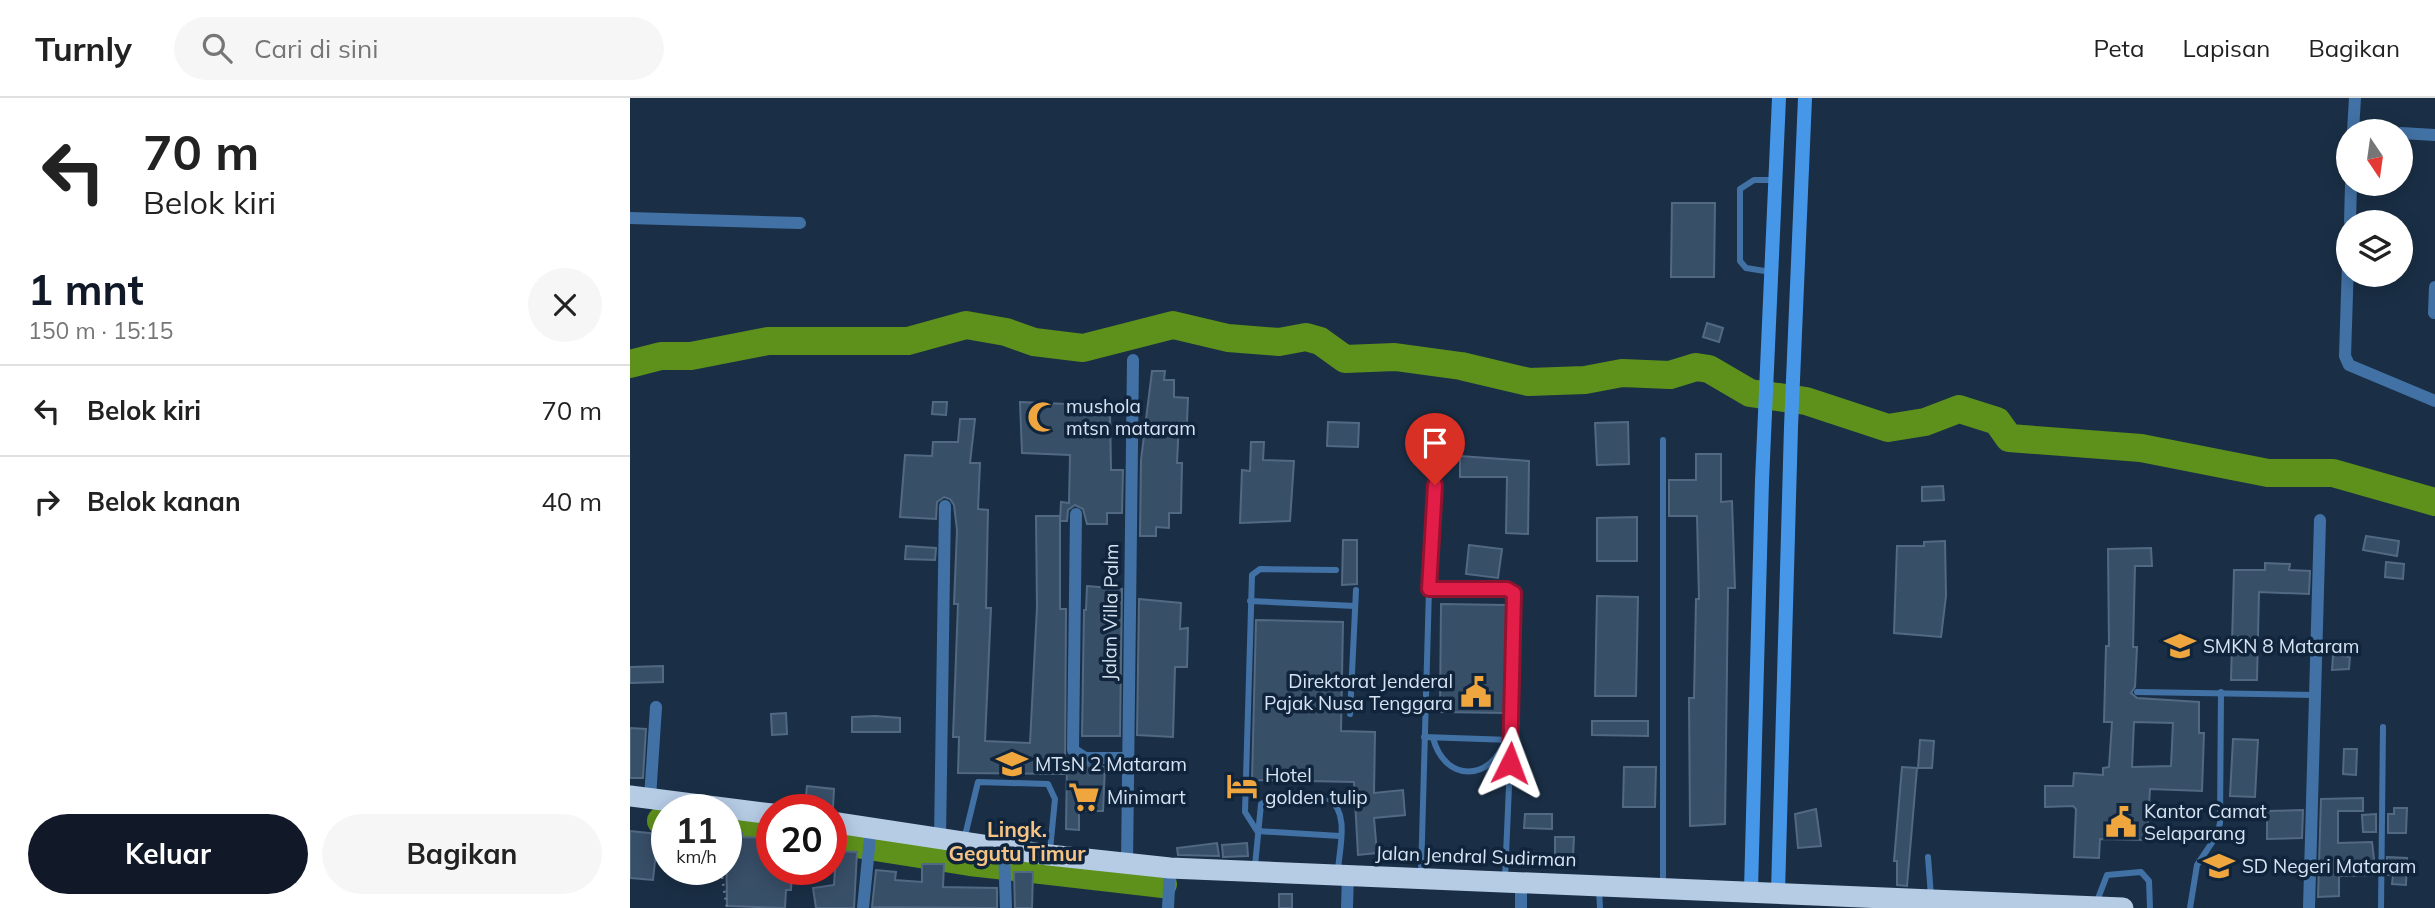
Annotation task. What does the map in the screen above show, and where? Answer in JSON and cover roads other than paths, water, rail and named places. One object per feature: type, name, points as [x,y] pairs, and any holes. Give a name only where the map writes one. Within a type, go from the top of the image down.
[{"type":"highway","points":[[640,797],[756,812]]},
{"type":"highway","name":"Jalan Jendral Sudirman","points":[[847,824],[1049,855],[1170,868],[1751,890],[1927,901],[2123,908]]},
{"type":"main road","points":[[1751,890],[1765,428],[1779,98]]},
{"type":"main road","points":[[1778,892],[1793,365],[1805,98]]},
{"type":"street","points":[[2354,119],[2355,98]]},
{"type":"street","points":[[2413,134],[2435,135]]},
{"type":"street","points":[[630,218],[800,223]]},
{"type":"street","points":[[2347,287],[2345,356],[2349,365],[2435,401]]},
{"type":"street","points":[[2434,313],[2435,287]]},
{"type":"street","name":"Jalan Villa Palm","points":[[1127,864],[1133,360]]},
{"type":"street","points":[[940,838],[945,506]]},
{"type":"street","points":[[1076,514],[1073,750],[1085,758],[1128,758]]},
{"type":"street","points":[[2309,908],[2320,520]]},
{"type":"street","points":[[640,797],[656,707]]},
{"type":"street","points":[[863,908],[872,828]]},
{"type":"street","points":[[1004,848],[1006,908]]},
{"type":"street","points":[[1168,908],[1170,868]]},
{"type":"street","points":[[1343,874],[1348,908]]},
{"type":"street","points":[[1513,881],[1521,908]]},
{"type":"lane","points":[[1771,272],[1746,268],[1740,261],[1741,189],[1754,180],[1775,180]]},
{"type":"lane","points":[[1662,887],[1663,440]]},
{"type":"lane","points":[[1421,877],[1429,738],[1429,589],[1435,485]]},
{"type":"lane","points":[[1257,831],[1245,812],[1252,575],[1260,569],[1336,570]]},
{"type":"lane","points":[[1429,589],[1514,591],[1509,739],[1513,881]]},
{"type":"lane","points":[[1350,714],[1356,590]]},
{"type":"lane","points":[[1250,601],[1355,606]]},
{"type":"lane","points":[[2137,692],[2314,695]]},
{"type":"lane","points":[[2190,908],[2197,865],[2217,835],[2220,823],[2221,692]]},
{"type":"lane","points":[[2381,908],[2383,727]]},
{"type":"lane","points":[[1429,738],[1509,739]]},
{"type":"lane","points":[[1429,738],[1446,764],[1460,771],[1476,771],[1490,766],[1501,755],[1509,739]]},
{"type":"lane","points":[[963,842],[978,782],[1048,784],[1055,799],[1049,855]]},
{"type":"lane","points":[[1255,872],[1258,811],[1267,799],[1329,799],[1340,811],[1343,874]]},
{"type":"lane","points":[[1257,831],[1340,836]]},
{"type":"lane","points":[[1927,901],[1928,857]]},
{"type":"lane","points":[[2096,907],[2107,875],[2141,872],[2149,881],[2150,908]]},
{"type":"lane","points":[[1599,884],[1600,908]]},
{"type":"waterway","points":[[630,364],[661,356],[691,356],[768,341],[908,341],[966,325],[1006,332],[1034,342],[1083,348],[1173,325],[1228,338],[1279,342],[1306,337],[1320,341],[1345,359],[1395,357],[1461,366],[1529,382],[1585,380],[1622,373],[1670,375],[1696,367],[1709,369],[1750,393],[1806,401],[1888,428],[1925,422],[1959,409],[1997,421],[2009,438],[2141,448],[2268,473],[2333,473],[2435,502]]},
{"type":"waterway","points":[[742,830],[756,831]]},
{"type":"waterway","points":[[847,843],[970,862],[1163,884]]},
{"type":"place","name":"mushola mtsn mataram","points":[[1043,417]]},
{"type":"place","name":"SMKN 8 Mataram","points":[[2180,646]]},
{"type":"place","name":"Direktorat Jenderal Pajak Nusa Tenggara","points":[[1476,692]]},
{"type":"place","name":"MTsN 2 Mataram","points":[[1012,764]]},
{"type":"place","name":"Hotel golden tulip","points":[[1242,786]]},
{"type":"place","name":"Minimart","points":[[1084,797]]},
{"type":"place","name":"Kantor Camat Selaparang","points":[[2121,822]]},
{"type":"place","name":"SD Negeri Mataram","points":[[2219,866]]},
{"type":"district","name":"Lingk. Gegutu Timur","points":[[1017,842]]}]
